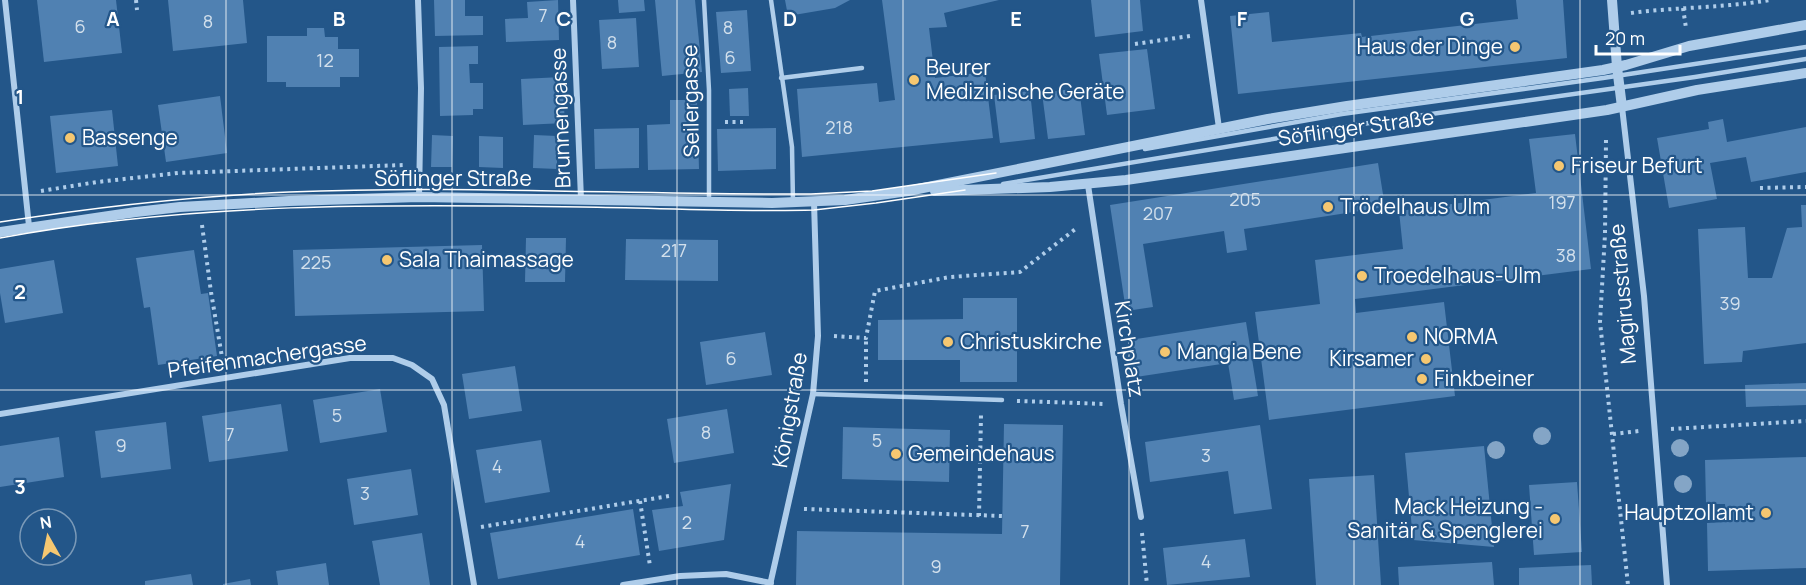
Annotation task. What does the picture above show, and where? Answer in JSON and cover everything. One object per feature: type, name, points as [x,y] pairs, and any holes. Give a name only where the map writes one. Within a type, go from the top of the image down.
[{"type":"street","points":[[5,0],[29,226]]},
{"type":"street","points":[[418,0],[421,88],[419,197]]},
{"type":"street","name":"Brunnengasse","points":[[573,0],[581,199]]},
{"type":"street","points":[[1201,0],[1219,128]]},
{"type":"street","name":"Magirusstraße","points":[[1612,0],[1617,71],[1644,296],[1667,585]]},
{"type":"street","name":"Söflinger Straße","points":[[0,232],[136,212],[289,201],[419,197],[709,202],[845,200],[908,191],[1219,128],[1347,106],[1617,71],[1682,47],[1806,25]]},
{"type":"street","name":"Söflinger Straße","points":[[908,191],[1088,185],[1607,110],[1697,90],[1806,73]]},
{"type":"street","name":"Kirchplatz","points":[[1088,185],[1120,405],[1141,517]]},
{"type":"street","name":"Königstraße","points":[[771,584],[813,394],[818,336],[814,202]]},
{"type":"street","name":"Pfeifenmachergasse","points":[[0,414],[350,358],[393,358],[412,365],[432,379],[444,405],[474,585]]},
{"type":"street","points":[[623,585],[680,576],[726,574],[771,584]]},
{"type":"lane","name":"Seilergasse","points":[[704,0],[709,90],[709,202]]},
{"type":"lane","points":[[771,0],[792,147],[793,202]]},
{"type":"lane","points":[[996,173],[1341,114],[1617,71],[1806,47]]},
{"type":"lane","points":[[965,190],[1381,121],[1695,78],[1806,59]]},
{"type":"lane","points":[[782,78],[862,68]]},
{"type":"lane","points":[[813,394],[1002,400]]},
{"type":"path","points":[[136,0],[137,10]]},
{"type":"path","points":[[1613,16],[1658,10],[1741,5],[1770,0]]},
{"type":"path","points":[[1135,44],[1206,34]]},
{"type":"path","points":[[1607,110],[1605,234],[1600,322],[1628,585]]},
{"type":"path","points":[[26,194],[178,172],[420,164]]},
{"type":"path","points":[[1760,188],[1806,187]]},
{"type":"path","points":[[200,206],[225,378]]},
{"type":"path","points":[[866,396],[866,338],[875,291],[950,277],[1020,272],[1093,216]]},
{"type":"path","points":[[818,336],[866,338]]},
{"type":"path","points":[[979,516],[982,400]]},
{"type":"path","points":[[1002,400],[1120,405]]},
{"type":"path","points":[[1613,434],[1806,422]]},
{"type":"path","points":[[465,530],[669,496]]},
{"type":"path","points":[[640,501],[652,580]]},
{"type":"path","points":[[789,509],[1002,516]]},
{"type":"path","points":[[1141,517],[1147,585]]},
{"type":"building","points":[[37,0],[116,0],[122,53],[44,62]]},
{"type":"building","points":[[168,0],[243,0],[247,43],[173,51]]},
{"type":"building","points":[[434,0],[465,0],[465,16],[483,16],[483,35],[435,36]]},
{"type":"building","points":[[558,0],[559,40],[506,42],[505,19],[528,18],[527,2]]},
{"type":"building","points":[[618,0],[644,0],[645,11],[619,13]]},
{"type":"building","points":[[655,0],[695,0],[702,72],[662,76]]},
{"type":"building","points":[[785,0],[850,0],[835,8],[788,16]]},
{"type":"building","name":"Beurer Medizinische Geräte","points":[[882,0],[999,0],[944,13],[947,27],[929,28],[935,78],[985,72],[993,138],[802,157],[797,89],[877,83],[879,102],[895,100]]},
{"type":"building","points":[[1091,0],[1140,0],[1143,31],[1095,37]]},
{"type":"building","points":[[1516,0],[1563,0],[1567,58],[1238,94],[1230,16],[1269,12],[1272,42],[1361,33],[1362,37],[1518,19]]},
{"type":"building","points":[[747,10],[751,71],[721,73],[716,12]]},
{"type":"building","points":[[636,18],[639,67],[602,69],[599,20]]},
{"type":"building","points":[[307,28],[324,28],[325,37],[338,37],[338,49],[359,49],[359,77],[340,77],[340,87],[286,87],[286,82],[267,82],[267,36],[307,36]]},
{"type":"building","points":[[478,46],[478,64],[469,64],[470,83],[483,83],[483,109],[473,109],[473,115],[440,116],[439,47]]},
{"type":"building","points":[[1147,49],[1155,109],[1107,115],[1099,54]]},
{"type":"building","points":[[562,77],[565,123],[523,125],[521,79]]},
{"type":"building","points":[[748,88],[749,116],[730,116],[729,89]]},
{"type":"building","points":[[1079,88],[1085,135],[1048,139],[1042,93]]},
{"type":"building","points":[[1030,91],[1035,139],[1000,143],[994,95]]},
{"type":"building","points":[[220,96],[227,153],[166,162],[158,105]]},
{"type":"building","points":[[670,100],[697,100],[699,169],[648,170],[647,125],[670,124]]},
{"type":"building","points":[[112,110],[118,166],[56,173],[50,116]]},
{"type":"building","points":[[1723,119],[1727,142],[1806,127],[1806,172],[1751,182],[1746,157],[1710,163],[1717,199],[1669,208],[1657,138],[1709,129],[1708,122]]},
{"type":"building","points":[[639,128],[639,168],[595,169],[594,129]]},
{"type":"building","points":[[776,128],[776,169],[718,171],[717,129]]},
{"type":"building","points":[[1575,134],[1591,269],[1355,299],[1356,313],[1444,302],[1455,396],[1269,420],[1255,312],[1320,304],[1315,260],[1403,249],[1399,211],[1536,193],[1529,139]]},
{"type":"building","points":[[432,135],[453,136],[452,167],[431,167]]},
{"type":"building","points":[[534,135],[557,136],[557,169],[533,168]]},
{"type":"building","points":[[479,136],[503,137],[503,168],[479,167]]},
{"type":"building","points":[[1378,163],[1385,207],[1244,229],[1247,250],[1227,253],[1224,231],[1143,244],[1153,307],[1126,311],[1110,205]]},
{"type":"building","points":[[1801,205],[1806,205],[1806,343],[1743,351],[1742,362],[1704,364],[1698,229],[1745,227],[1748,278],[1772,278],[1787,228],[1802,227]]},
{"type":"building","points":[[526,238],[566,238],[565,282],[525,282]]},
{"type":"building","points":[[626,239],[718,240],[718,281],[625,280]]},
{"type":"building","points":[[482,245],[484,311],[295,316],[293,250]]},
{"type":"building","points":[[194,250],[201,294],[208,293],[217,356],[158,365],[150,307],[144,308],[136,258]]},
{"type":"building","points":[[54,260],[63,313],[5,323],[0,293],[0,269]]},
{"type":"building","name":"Christuskirche","points":[[963,298],[1017,298],[1017,382],[960,382],[960,360],[878,360],[878,320],[963,319]]},
{"type":"building","points":[[1246,322],[1258,396],[1234,400],[1228,363],[1136,377],[1130,340]]},
{"type":"building","points":[[765,332],[772,375],[706,385],[700,342]]},
{"type":"building","points":[[515,366],[522,411],[469,419],[462,374]]},
{"type":"building","points":[[1806,383],[1806,405],[1746,407],[1745,385]]},
{"type":"building","points":[[380,389],[387,432],[320,443],[313,400]]},
{"type":"building","points":[[281,404],[288,451],[209,462],[202,416]]},
{"type":"building","points":[[727,409],[734,453],[674,463],[667,419]]},
{"type":"building","points":[[166,422],[171,469],[101,478],[95,431]]},
{"type":"building","points":[[1004,424],[1063,425],[1060,585],[796,585],[797,531],[1002,534]]},
{"type":"building","points":[[1260,425],[1272,509],[1234,514],[1228,471],[1150,482],[1145,442]]},
{"type":"building","name":"Gemeindehaus","points":[[843,427],[950,430],[949,482],[842,479]]},
{"type":"building","points":[[59,437],[64,477],[0,487],[0,446]]},
{"type":"building","points":[[541,440],[550,492],[485,503],[476,450]]},
{"type":"building","points":[[1484,446],[1494,547],[1413,540],[1405,453]]},
{"type":"building","name":"Hauptzollamt","points":[[1806,457],[1806,568],[1708,571],[1707,523],[1726,522],[1725,504],[1706,504],[1705,460]]},
{"type":"building","points":[[411,469],[418,515],[354,525],[347,479]]},
{"type":"building","points":[[1374,475],[1381,585],[1316,585],[1309,479]]},
{"type":"building","name":"Mack Heizung - Sanitär & Spenglerei","points":[[1577,482],[1582,552],[1534,555],[1529,485]]},
{"type":"building","points":[[731,484],[724,540],[659,551],[652,510],[683,506],[680,492]]},
{"type":"building","points":[[633,509],[640,555],[498,579],[490,533]]},
{"type":"building","points":[[422,533],[430,585],[380,585],[372,541]]},
{"type":"building","points":[[1245,539],[1250,577],[1167,585],[1163,548]]},
{"type":"building","points":[[1492,562],[1494,585],[1399,585],[1398,567]]},
{"type":"building","points":[[326,563],[329,585],[278,585],[276,571]]},
{"type":"building","points":[[1591,565],[1592,585],[1519,585],[1519,568]]},
{"type":"building","points":[[191,574],[193,585],[145,585],[145,581]]},
{"type":"building","points":[[250,579],[251,585],[223,585],[223,584]]},
{"type":"tram line","points":[[0,222],[144,203],[289,192],[485,190],[811,194],[872,191],[996,173]]},
{"type":"tram line","points":[[0,238],[72,226],[145,218],[291,208],[437,206],[814,210],[965,190]]},
{"type":"place","name":"Haus der Dinge","points":[[1515,47]]},
{"type":"place","name":"Beurer Medizinische Geräte","points":[[914,80]]},
{"type":"place","name":"Bassenge","points":[[70,138]]},
{"type":"place","name":"Friseur Befurt","points":[[1559,166]]},
{"type":"place","name":"Trödelhaus Ulm","points":[[1328,207]]},
{"type":"place","name":"Sala Thaimassage","points":[[387,260]]},
{"type":"place","name":"Troedelhaus-Ulm","points":[[1362,276]]},
{"type":"place","name":"NORMA","points":[[1412,337]]},
{"type":"place","name":"Christuskirche","points":[[948,342]]},
{"type":"place","name":"Mangia Bene","points":[[1165,352]]},
{"type":"place","name":"Kirsamer","points":[[1426,359]]},
{"type":"place","name":"Finkbeiner","points":[[1422,379]]},
{"type":"place","name":"Gemeindehaus","points":[[896,454]]},
{"type":"place","name":"Hauptzollamt","points":[[1766,513]]},
{"type":"place","name":"Mack Heizung - Sanitär & Spenglerei","points":[[1555,519]]}]
